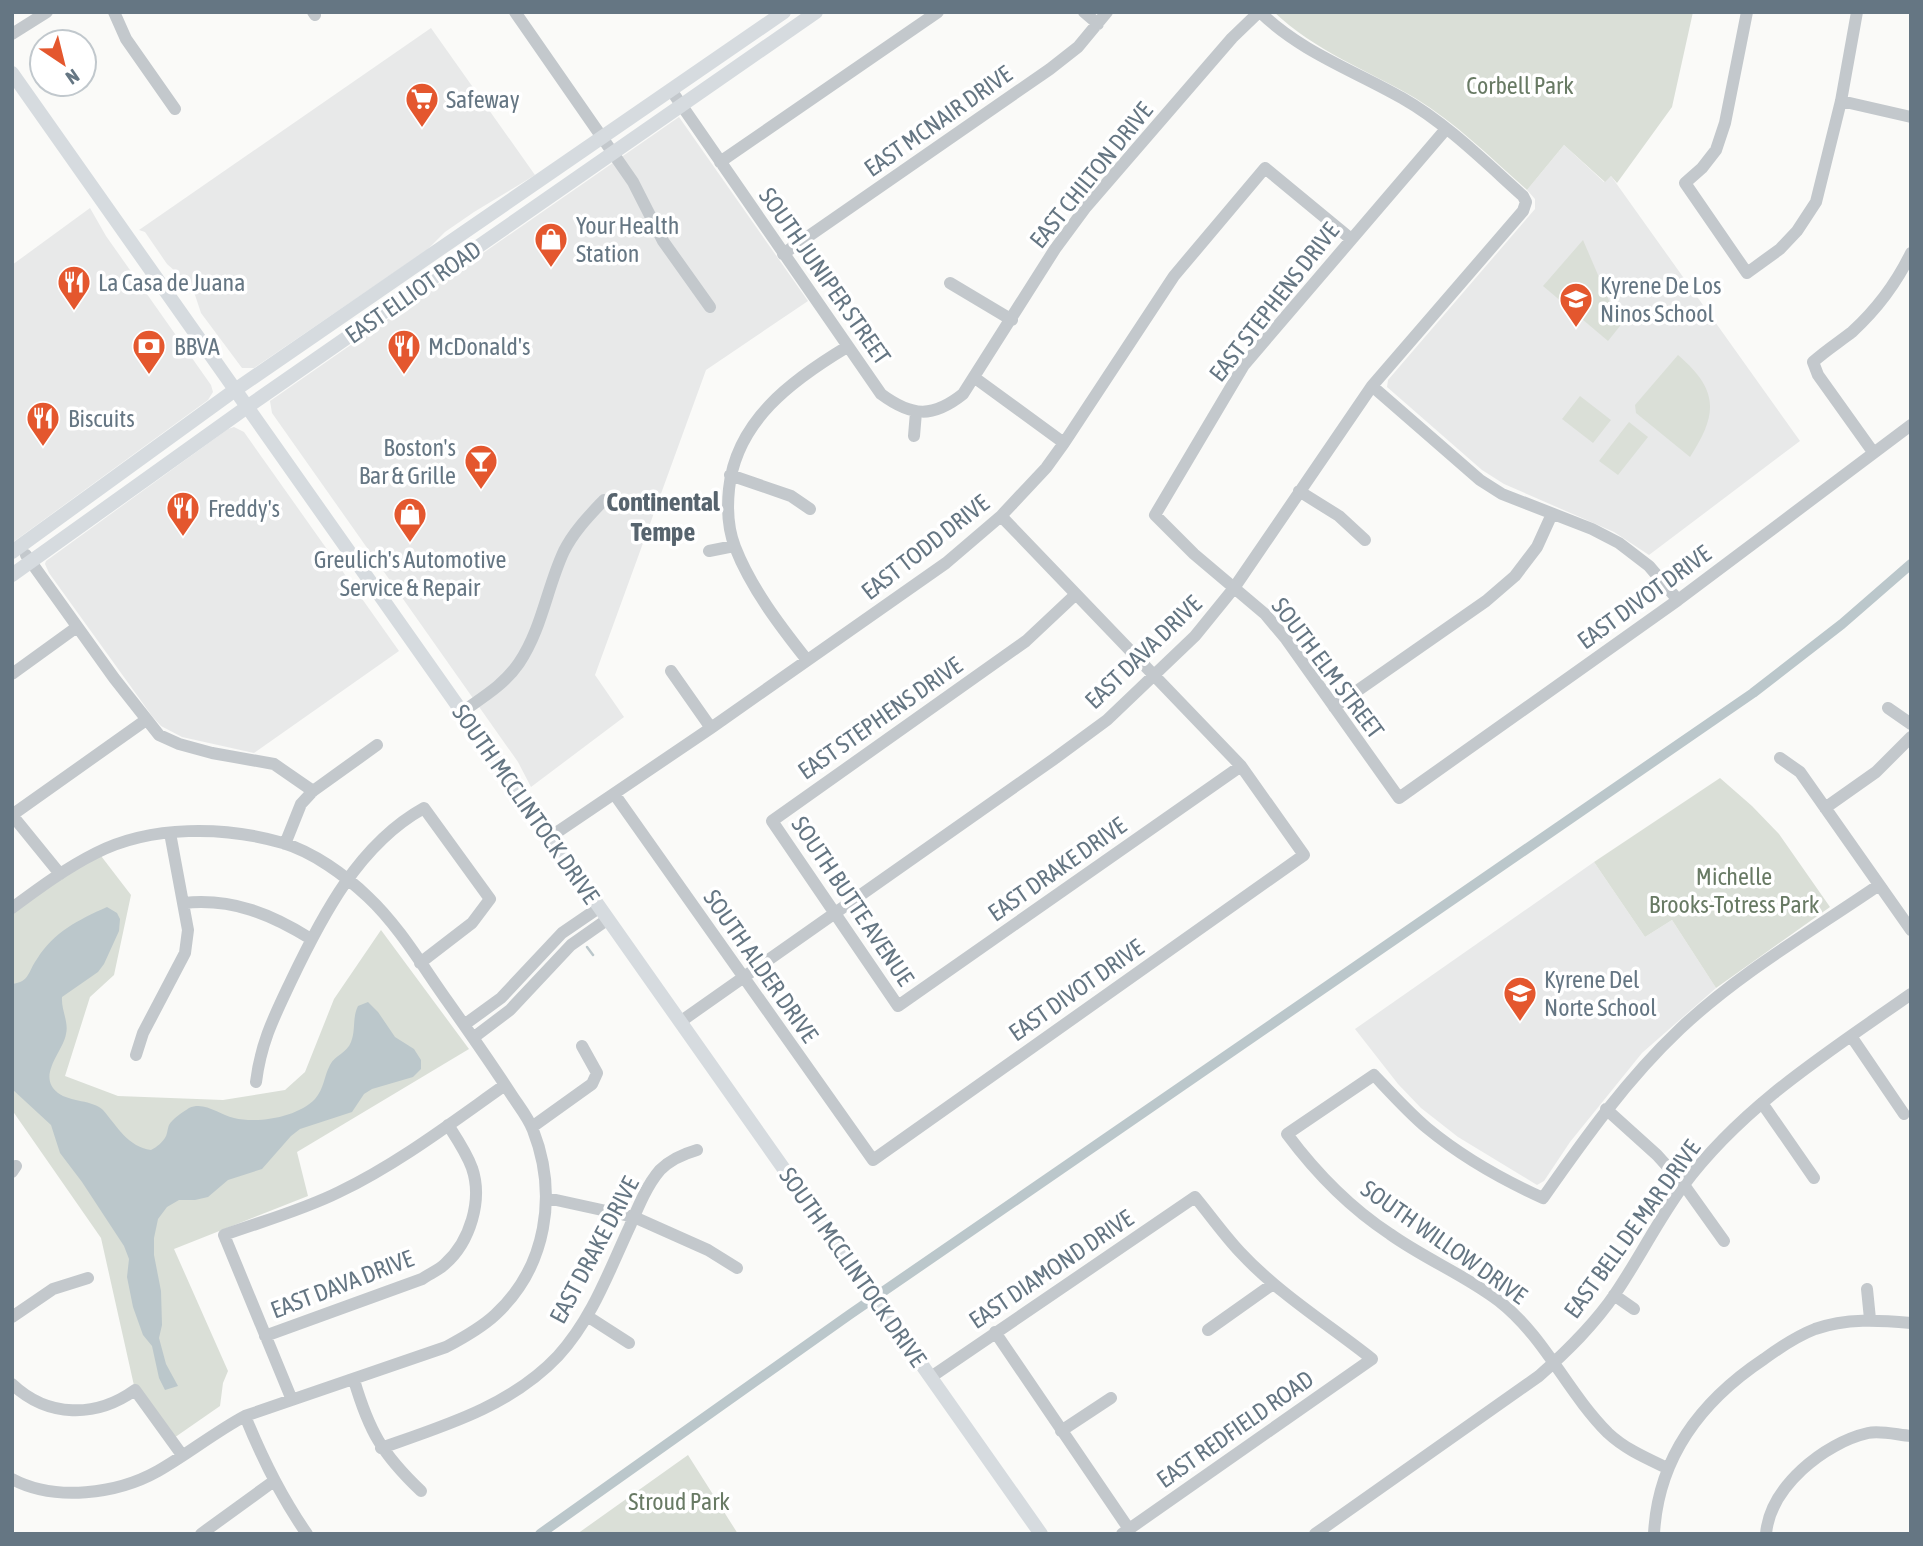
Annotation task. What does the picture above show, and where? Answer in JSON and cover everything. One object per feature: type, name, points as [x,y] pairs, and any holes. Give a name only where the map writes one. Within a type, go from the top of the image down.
[{"type":"main road","name":"EAST ELLIOT ROAD","points":[[23,556],[247,407],[816,12]]},
{"type":"main road","name":"EAST ELLIOT ROAD","points":[[12,576],[23,556],[235,390],[602,138],[775,15]]},
{"type":"main road","name":"SOUTH MCCLINTOCK DRIVE","points":[[12,73],[1041,1534]]},
{"type":"main road","points":[[442,247],[464,256]]},
{"type":"street","points":[[12,34],[47,12]]},
{"type":"street","points":[[114,12],[126,39],[175,109]]},
{"type":"street","points":[[515,12],[633,182],[663,241],[710,307]]},
{"type":"street","points":[[720,162],[938,12]]},
{"type":"street","points":[[1084,12],[1098,24]]},
{"type":"street","name":"EAST MCNAIR DRIVE","points":[[783,254],[1050,69],[1078,47],[1107,12]]},
{"type":"street","points":[[1260,12],[1284,34],[1315,54],[1402,98],[1446,129]]},
{"type":"street","name":"EAST CHILTON DRIVE","points":[[975,378],[1055,249],[1086,207],[1232,38],[1260,12]]},
{"type":"street","points":[[1747,12],[1726,123],[1716,150],[1702,168],[1685,183],[1748,273],[1780,249],[1797,231],[1816,202],[1841,101],[1857,12]]},
{"type":"street","points":[[775,15],[784,34]]},
{"type":"street","name":"SOUTH JUNIPER STREET","points":[[671,90],[881,394],[897,406],[916,412]]},
{"type":"street","points":[[1841,101],[1911,117]]},
{"type":"street","name":"EAST DAVA DRIVE","points":[[680,1022],[1107,720],[1195,636],[1234,588],[1372,386],[1523,211],[1526,202],[1523,196],[1446,129]]},
{"type":"street","name":"EAST STEPHENS DRIVE","points":[[1154,515],[1244,365],[1446,129]]},
{"type":"street","name":"EAST TODD DRIVE","points":[[550,837],[615,795],[946,563],[1001,516],[1046,468],[1174,276],[1265,168],[1351,239]]},
{"type":"street","points":[[1873,452],[1818,374],[1813,362],[1852,331],[1877,305],[1900,276],[1911,253]]},
{"type":"street","points":[[950,283],[1012,320]]},
{"type":"street","points":[[807,660],[753,583],[734,546],[728,519],[730,475],[740,445],[756,418],[777,395],[847,346]]},
{"type":"street","points":[[914,436],[916,412],[933,411],[948,405],[963,394],[975,378],[1064,443]]},
{"type":"street","points":[[1372,386],[1488,486],[1619,543],[1649,566],[1678,600]]},
{"type":"street","name":"EAST DIVOT DRIVE","points":[[1399,798],[1678,600],[1911,425]]},
{"type":"street","points":[[730,475],[792,496],[810,509]]},
{"type":"street","points":[[1299,491],[1339,516],[1364,540]]},
{"type":"street","points":[[462,712],[499,687],[519,663],[532,638],[564,551],[581,524],[604,500]]},
{"type":"street","points":[[1334,707],[1486,601],[1515,576],[1537,547],[1552,514]]},
{"type":"street","name":"SOUTH ELM STREET","points":[[1154,515],[1194,554],[1265,614],[1286,639],[1399,798]]},
{"type":"street","points":[[1001,516],[1241,766]]},
{"type":"street","points":[[709,551],[734,546]]},
{"type":"street","points":[[23,556],[159,735],[179,744],[274,764],[313,791]]},
{"type":"street","name":"EAST STEPHENS DRIVE","points":[[772,821],[1026,641],[1076,595]]},
{"type":"street","points":[[12,674],[77,627]]},
{"type":"street","points":[[671,671],[711,728]]},
{"type":"street","points":[[1888,708],[1911,724]]},
{"type":"street","points":[[60,874],[12,815],[146,720]]},
{"type":"street","points":[[1825,808],[1876,772],[1911,737]]},
{"type":"street","points":[[285,844],[301,804],[313,791],[377,745]]},
{"type":"street","points":[[1780,758],[1800,772],[1911,930]]},
{"type":"street","name":"EAST DIVOT DRIVE","points":[[873,1160],[1304,855],[1241,766]]},
{"type":"street","name":"EAST DRAKE DRIVE","points":[[898,1006],[1241,766]]},
{"type":"street","name":"SOUTH ALDER DRIVE","points":[[615,795],[873,1160]]},
{"type":"street","points":[[256,1082],[259,1054],[267,1032],[321,919],[386,834],[405,818],[424,808],[490,899],[472,923],[420,963]]},
{"type":"street","name":"SOUTH BUTTE AVENUE","points":[[772,821],[898,1006]]},
{"type":"street","points":[[12,908],[60,874],[99,852],[137,839],[211,831],[285,844],[319,861],[369,897],[420,963],[505,1085],[532,1127],[541,1154],[547,1198],[544,1230],[520,1285],[496,1315],[446,1347],[245,1416],[147,1476],[126,1484],[69,1493],[12,1479]]},
{"type":"street","points":[[136,1055],[147,1023],[185,953],[188,930],[170,834]]},
{"type":"street","points":[[1724,1241],[1684,1185],[1657,1155],[1606,1109],[1634,1076],[1682,1028],[1740,980],[1879,885]]},
{"type":"street","points":[[184,903],[209,900],[262,912],[311,939]]},
{"type":"street","points":[[464,1025],[501,998],[562,933],[604,913]]},
{"type":"street","points":[[473,1038],[510,1010],[604,913]]},
{"type":"street","name":"EAST BELL DE MAR DRIVE","points":[[1315,1534],[1555,1362],[1585,1332],[1614,1295],[1684,1185],[1733,1129],[1762,1103],[1911,994]]},
{"type":"street","points":[[1851,1036],[1904,1114]]},
{"type":"street","points":[[532,1127],[592,1084],[597,1073],[582,1045]]},
{"type":"street","name":"SOUTH WILLOW DRIVE","points":[[1606,1109],[1543,1198],[1523,1189],[1427,1129],[1374,1075],[1287,1134],[1310,1165],[1348,1202],[1390,1235],[1500,1301],[1532,1332],[1589,1411],[1609,1434],[1627,1449],[1667,1468]]},
{"type":"street","points":[[292,1400],[224,1234],[340,1192],[400,1159],[505,1085]]},
{"type":"street","points":[[1762,1103],[1814,1178]]},
{"type":"street","name":"EAST DAVA DRIVE","points":[[265,1336],[422,1279],[444,1265],[461,1246],[471,1223],[476,1197],[473,1171],[464,1148],[447,1125]]},
{"type":"street","name":"EAST DRAKE DRIVE","points":[[381,1448],[467,1417],[537,1377],[559,1355],[587,1316],[634,1217],[660,1170],[677,1156],[697,1150]]},
{"type":"street","name":"EAST DIAMOND DRIVE","points":[[931,1377],[1195,1197],[1240,1252],[1273,1284]]},
{"type":"street","points":[[547,1198],[634,1217],[708,1250],[737,1268]]},
{"type":"street","points":[[12,1317],[53,1289],[88,1278]]},
{"type":"street","points":[[1208,1330],[1273,1284]]},
{"type":"street","name":"EAST REDFIELD ROAD","points":[[1125,1532],[1372,1359],[1273,1284]]},
{"type":"street","points":[[1867,1289],[1870,1319]]},
{"type":"street","points":[[1614,1295],[1634,1309]]},
{"type":"street","points":[[587,1316],[629,1343]]},
{"type":"street","points":[[1654,1534],[1658,1494],[1667,1468],[1686,1431],[1730,1383],[1815,1329],[1870,1319],[1911,1323]]},
{"type":"street","points":[[995,1332],[1125,1532]]},
{"type":"street","points":[[354,1380],[363,1411],[381,1448],[421,1491]]},
{"type":"street","points":[[12,1384],[32,1400],[52,1408],[79,1412],[119,1401],[135,1390],[183,1455]]},
{"type":"street","points":[[1061,1431],[1111,1398]]},
{"type":"street","points":[[245,1416],[274,1482],[307,1534]]},
{"type":"street","points":[[1766,1534],[1767,1522],[1780,1493],[1797,1473],[1842,1441],[1870,1432],[1911,1436]]},
{"type":"street","points":[[201,1534],[274,1482]]},
{"type":"shaded area","points":[[431,28],[535,175],[474,212],[445,232],[427,250],[254,368],[242,368],[201,313],[195,295],[185,280],[167,264],[145,232],[139,230]]},
{"type":"shaded area","points":[[679,117],[808,301],[706,370],[595,675],[624,717],[531,787],[518,762],[272,413],[270,401]]},
{"type":"shaded area","name":"Kyrene De Los Ninos School","points":[[1564,145],[1604,182],[1611,176],[1800,441],[1649,555],[1614,532],[1504,484],[1482,470],[1387,387],[1388,380],[1535,209],[1535,199],[1527,190]]},
{"type":"shaded area","points":[[90,208],[106,236],[211,385],[213,392],[208,400],[12,543],[12,265]]},
{"type":"shaded area","points":[[234,427],[244,432],[399,651],[254,753],[182,737],[161,726],[45,564]]},
{"type":"shaded area","name":"Kyrene Del Norte School","points":[[1594,862],[1645,937],[1672,920],[1716,988],[1642,1053],[1570,1142],[1544,1181],[1537,1185],[1458,1137],[1421,1108],[1398,1084],[1355,1029]]},
{"type":"shaded area","points":[[107,907],[117,913],[120,919],[119,931],[98,972],[62,997],[66,1034],[50,1072],[50,1079],[52,1086],[63,1096],[93,1104],[103,1110],[136,1145],[151,1150],[165,1138],[173,1120],[195,1106],[206,1107],[234,1118],[254,1120],[288,1115],[308,1105],[320,1091],[332,1062],[349,1046],[358,1006],[368,1002],[395,1037],[414,1049],[421,1060],[421,1069],[413,1077],[372,1089],[364,1094],[352,1112],[300,1129],[262,1169],[228,1180],[208,1197],[179,1200],[167,1207],[158,1219],[154,1238],[154,1255],[161,1291],[162,1325],[159,1338],[166,1364],[178,1386],[165,1390],[159,1378],[152,1346],[143,1335],[133,1307],[127,1277],[129,1259],[124,1246],[60,1153],[51,1125],[12,1089],[12,984],[22,981],[28,975],[34,963],[59,934]]},
{"type":"green space","name":"Corbell Park","points":[[1274,12],[1693,12],[1672,107],[1617,183],[1611,176],[1605,182],[1564,145],[1527,190],[1445,118],[1415,98],[1324,49]]},
{"type":"green space","points":[[1583,240],[1620,326],[1608,341],[1543,286]]},
{"type":"green space","points":[[1678,355],[1701,380],[1710,403],[1706,428],[1690,457],[1636,413],[1635,405]]},
{"type":"green space","points":[[1580,396],[1611,420],[1593,443],[1562,419]]},
{"type":"green space","points":[[1629,422],[1648,437],[1618,475],[1599,461]]},
{"type":"green space","name":"Michelle Brooks-Totress Park","points":[[1720,778],[1779,834],[1830,907],[1716,988],[1672,920],[1645,937],[1594,862]]},
{"type":"green space","points":[[98,852],[131,895],[114,975],[90,997],[65,1076],[118,1096],[223,1100],[285,1090],[305,1072],[334,999],[381,930],[469,1049],[297,1152],[308,1196],[174,1249],[228,1371],[223,1383],[220,1406],[171,1440],[135,1390],[101,1238],[12,1110],[12,908]]},
{"type":"green space","name":"Stroud Park","points":[[688,1455],[738,1534],[577,1534]]},
{"type":"waterway","points":[[540,1534],[849,1315],[1753,693],[1842,624],[1911,564]]},
{"type":"waterway","points":[[587,947],[593,955]]},
{"type":"place","name":"Safeway","points":[[422,129]]},
{"type":"place","name":"Your Health Station","points":[[551,269]]},
{"type":"place","name":"La Casa de Juana","points":[[74,312]]},
{"type":"place","name":"Kyrene De Los Ninos School","points":[[1576,329]]},
{"type":"place","name":"BBVA","points":[[149,376]]},
{"type":"place","name":"McDonald's","points":[[404,376]]},
{"type":"place","name":"Biscuits","points":[[43,448]]},
{"type":"place","name":"Boston's Bar & Grille","points":[[481,491]]},
{"type":"place","name":"Freddy's","points":[[183,538]]},
{"type":"place","name":"Greulich's Automotive Service & Repair","points":[[410,544]]},
{"type":"place","name":"Kyrene Del Norte School","points":[[1520,1023]]},
{"type":"district","name":"Continental Tempe","points":[[663,517]]}]
